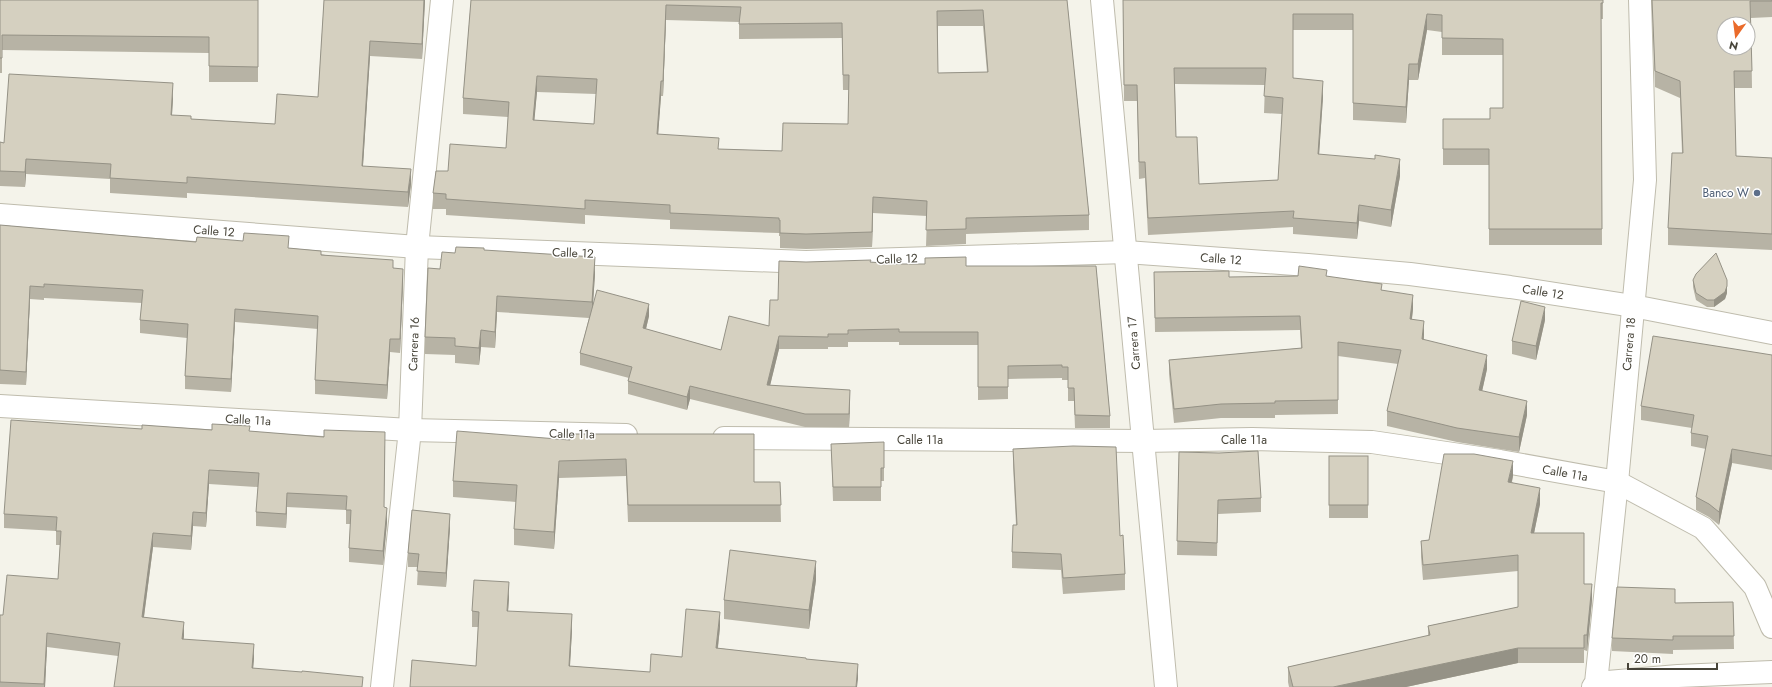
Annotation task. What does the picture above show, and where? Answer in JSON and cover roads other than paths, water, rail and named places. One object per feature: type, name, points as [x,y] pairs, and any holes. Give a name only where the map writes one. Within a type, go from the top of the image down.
[{"type":"street","name":"Carrera 16","points":[[382,687],[410,430],[418,247],[442,0]]},
{"type":"street","name":"Carrera 17","points":[[1102,0],[1166,687]]},
{"type":"street","name":"Carrera 18","points":[[1594,685],[1617,482],[1632,306],[1645,180],[1640,0]]},
{"type":"street","name":"Calle 12","points":[[0,215],[418,247],[806,262],[1126,252],[1410,274],[1510,287],[1632,306],[1770,331]]},
{"type":"street","name":"Calle 11a","points":[[0,406],[410,430],[646,436]]},
{"type":"street","name":"Calle 11a","points":[[701,437],[1143,441],[1252,439],[1372,442],[1500,461],[1617,482],[1703,528],[1755,587],[1772,627]]},
{"type":"street","points":[[1594,685],[1678,676],[1772,672]]},
{"type":"place","name":"Banco W","points":[[1757,193]]}]
